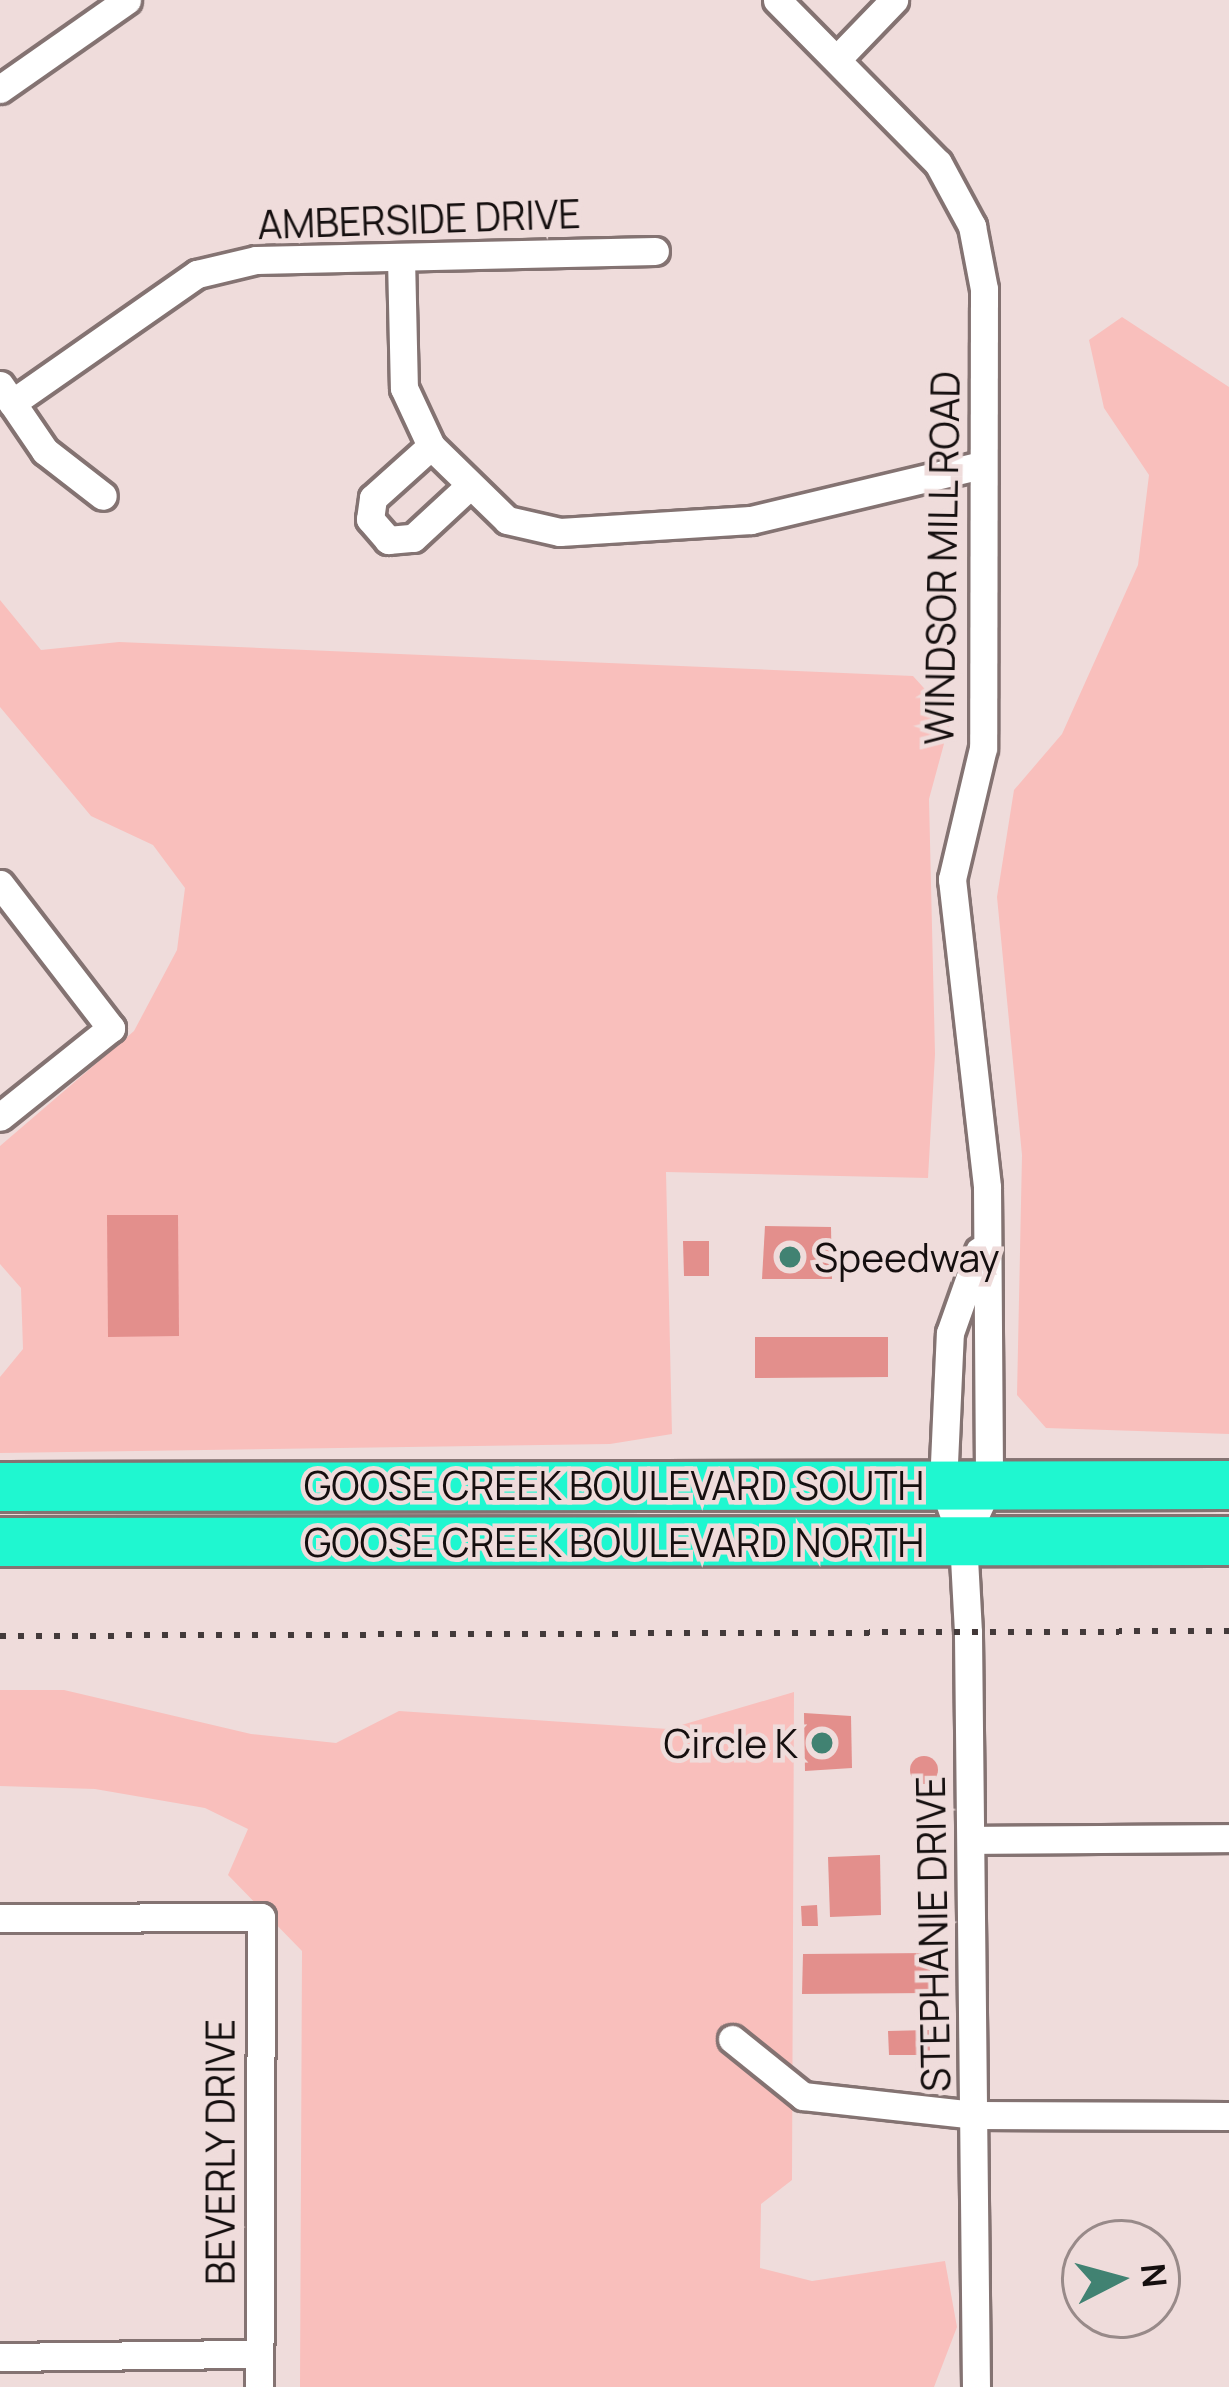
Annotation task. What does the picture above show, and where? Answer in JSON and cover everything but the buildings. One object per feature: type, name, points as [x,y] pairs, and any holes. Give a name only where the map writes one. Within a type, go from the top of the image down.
[{"type":"highway","name":"GOOSE CREEK BOULEVARD SOUTH","points":[[0,1486],[1229,1485]]},
{"type":"highway","name":"GOOSE CREEK BOULEVARD NORTH","points":[[0,1543],[1229,1541]]},
{"type":"street","points":[[0,88],[127,0]]},
{"type":"street","name":"WINDSOR MILL ROAD","points":[[777,0],[840,56],[938,163],[973,226],[984,289],[982,748],[952,880],[987,1187],[963,1541]]},
{"type":"street","points":[[840,56],[894,0]]},
{"type":"street","name":"AMBERSIDE DRIVE","points":[[6,394],[197,274],[256,260],[655,251]]},
{"type":"street","points":[[401,258],[404,388],[431,446],[466,488],[507,520],[560,532],[752,520],[982,465]]},
{"type":"street","points":[[6,394],[45,451],[103,496]]},
{"type":"street","points":[[431,446],[373,498],[379,530],[388,540],[413,538],[466,488]]},
{"type":"street","points":[[0,884],[111,1028],[0,1117]]},
{"type":"street","name":"WINDSOR MILL ROAD","points":[[966,1485],[950,1333],[976,1269],[987,1187]]},
{"type":"street","name":"STEPHANIE DRIVE","points":[[966,1485],[963,1541],[972,1840],[976,2387]]},
{"type":"street","points":[[972,1840],[1229,1838]]},
{"type":"street","name":"BEVERLY DRIVE","points":[[0,1918],[261,1917],[259,2387]]},
{"type":"street","points":[[732,2039],[803,2096],[974,2115],[1229,2116]]},
{"type":"street","points":[[0,2357],[258,2354]]},
{"type":"shaded area","points":[[1122,317],[1229,387],[1229,1434],[1046,1428],[1017,1395],[1022,1155],[997,897],[1014,790],[1062,734],[1138,565],[1149,475],[1104,408],[1089,340]]},
{"type":"shaded area","points":[[0,600],[41,650],[119,642],[913,676],[951,718],[929,799],[935,1054],[928,1178],[666,1172],[672,1434],[610,1444],[0,1453],[0,1377],[23,1349],[21,1288],[0,1264],[0,1146],[134,1031],[177,950],[185,888],[153,845],[91,816],[0,707]]},
{"type":"shaded area","points":[[0,1690],[64,1690],[251,1734],[336,1743],[399,1711],[668,1729],[794,1692],[792,2180],[761,2204],[760,2268],[812,2281],[945,2261],[957,2327],[934,2387],[300,2387],[302,1951],[228,1875],[248,1829],[205,1808],[95,1789],[0,1786]]},
{"type":"railway","points":[[0,1636],[1229,1631]]},
{"type":"place","name":"Speedway","points":[[790,1257]]},
{"type":"place","name":"Circle K","points":[[822,1743]]}]
